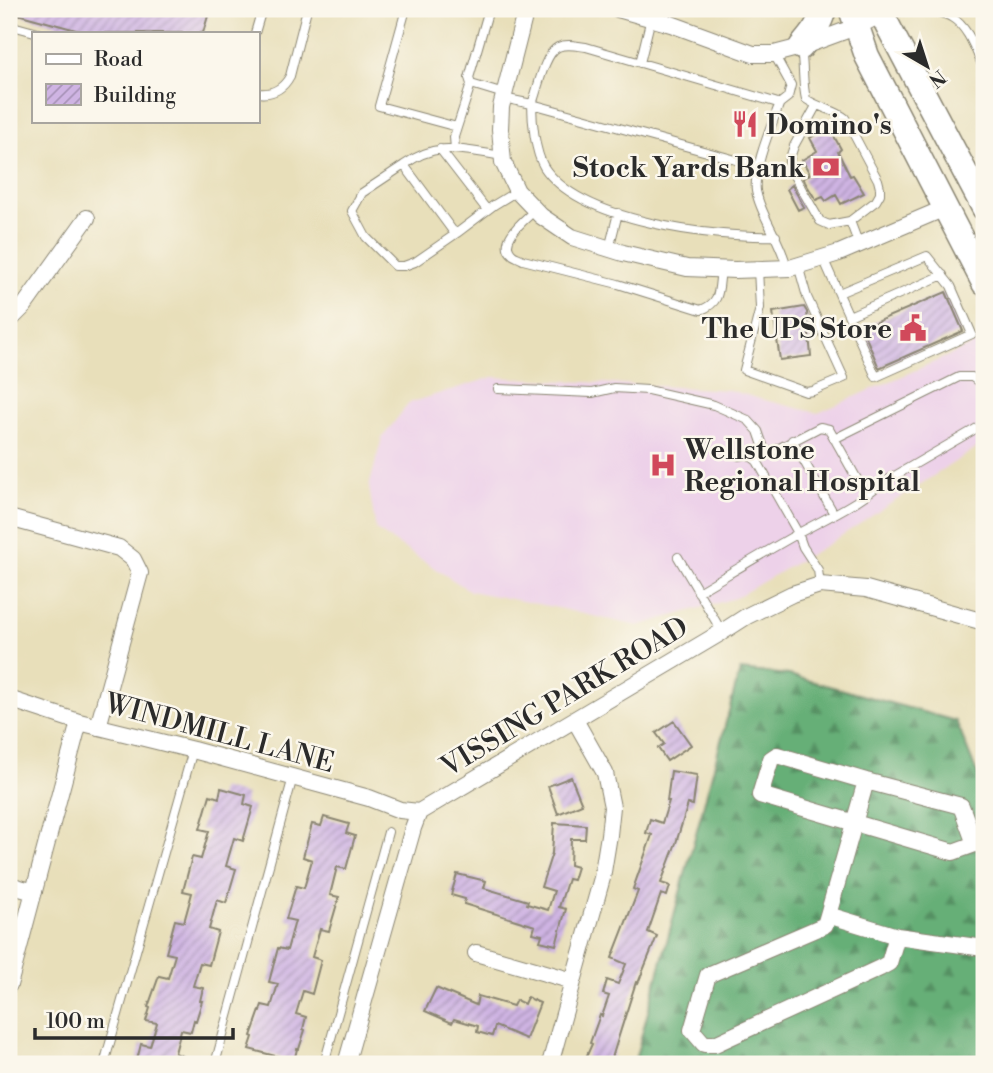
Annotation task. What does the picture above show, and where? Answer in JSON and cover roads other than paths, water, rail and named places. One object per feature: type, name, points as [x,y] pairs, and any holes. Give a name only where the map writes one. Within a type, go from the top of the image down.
[{"type":"main road","points":[[801,47],[816,30],[824,9]]},
{"type":"main road","points":[[880,11],[984,208]]},
{"type":"main road","points":[[854,18],[867,55],[984,283]]},
{"type":"street","points":[[526,9],[501,107],[503,162],[517,191],[541,216],[572,237],[608,249],[687,268],[793,267],[859,245],[945,208]]},
{"type":"street","points":[[618,9],[671,24],[753,54],[774,54],[801,47],[854,18],[880,11]]},
{"type":"street","points":[[9,321],[24,306],[86,218]]},
{"type":"street","points":[[9,518],[119,548],[133,559],[140,573],[98,727]]},
{"type":"street","name":"VISSING PARK ROAD","points":[[419,812],[747,616],[792,594],[820,585],[866,589],[984,622]]},
{"type":"street","name":"WINDMILL LANE","points":[[9,699],[79,722],[369,798],[400,810],[419,812]]},
{"type":"street","points":[[550,1064],[602,878],[612,807],[605,774],[575,720]]},
{"type":"street","points":[[9,985],[79,722]]},
{"type":"street","points":[[777,755],[866,780],[961,806],[975,844],[953,852],[760,795],[771,759],[777,755]]},
{"type":"street","points":[[866,780],[825,925],[708,975],[692,1030],[704,1044],[715,1044],[880,968],[889,962],[897,936]]},
{"type":"street","points":[[346,1064],[419,812]]},
{"type":"street","points":[[9,886],[34,892]]},
{"type":"street","points":[[828,915],[897,936],[984,948]]},
{"type":"street","points":[[476,953],[573,981]]},
{"type":"lane","points":[[255,32],[262,9]]},
{"type":"lane","points":[[259,93],[273,92],[287,82],[307,9]]},
{"type":"lane","points":[[406,9],[379,106],[457,127]]},
{"type":"lane","points":[[456,149],[454,137],[471,84],[469,78],[489,9]]},
{"type":"lane","points":[[880,11],[918,9]]},
{"type":"lane","points":[[930,9],[961,25],[984,69]]},
{"type":"lane","points":[[640,63],[650,18]]},
{"type":"lane","points":[[9,25],[34,32]]},
{"type":"lane","points":[[776,236],[747,236],[669,228],[618,213],[571,193],[543,166],[532,117],[532,104],[543,70],[553,51],[570,44],[779,104]]},
{"type":"lane","points":[[801,47],[804,68],[802,83],[806,99]]},
{"type":"lane","points":[[758,269],[760,308],[744,370],[806,392],[844,377],[761,205],[756,188],[758,166],[779,104],[790,93],[789,79],[774,54]]},
{"type":"lane","points":[[471,84],[504,96],[758,166]]},
{"type":"lane","points":[[790,93],[796,93],[816,106],[841,114],[878,180],[880,194],[876,201],[850,221],[829,225],[820,221],[793,174],[789,161],[794,146],[816,106]]},
{"type":"lane","points":[[440,149],[487,210]]},
{"type":"lane","points":[[503,156],[456,149],[425,152],[362,193],[352,211],[366,237],[395,266],[404,266],[415,262],[517,191]]},
{"type":"lane","points":[[404,165],[457,233]]},
{"type":"lane","points":[[535,210],[509,236],[507,246],[511,254],[523,260],[618,284],[701,310],[716,301],[721,269]]},
{"type":"lane","points":[[608,249],[618,213]]},
{"type":"lane","points":[[850,221],[859,245]]},
{"type":"lane","points":[[823,258],[876,377],[972,334],[951,286],[927,256],[839,293]]},
{"type":"lane","points":[[849,316],[943,275]]},
{"type":"lane","points":[[834,439],[959,377],[972,377],[984,386]]},
{"type":"lane","points":[[498,389],[592,393],[614,388],[648,390],[714,405],[748,419],[758,431],[766,454]]},
{"type":"lane","points":[[698,592],[984,424]]},
{"type":"lane","points":[[757,461],[820,427],[829,429],[866,495]]},
{"type":"lane","points":[[792,440],[834,514]]},
{"type":"lane","points":[[739,456],[748,454],[757,461],[818,570],[820,585]]},
{"type":"lane","points":[[678,557],[722,632]]},
{"type":"lane","points":[[104,1064],[193,750]]},
{"type":"lane","points":[[215,1064],[293,778]]},
{"type":"lane","points":[[324,1064],[388,832]]},
{"type":"place","name":"Domino's","points":[[745,124]]},
{"type":"place","name":"Stock Yards Bank","points":[[826,167]]},
{"type":"place","name":"The UPS Store","points":[[913,328]]},
{"type":"place","name":"Wellstone Regional Hospital","points":[[663,465]]}]
